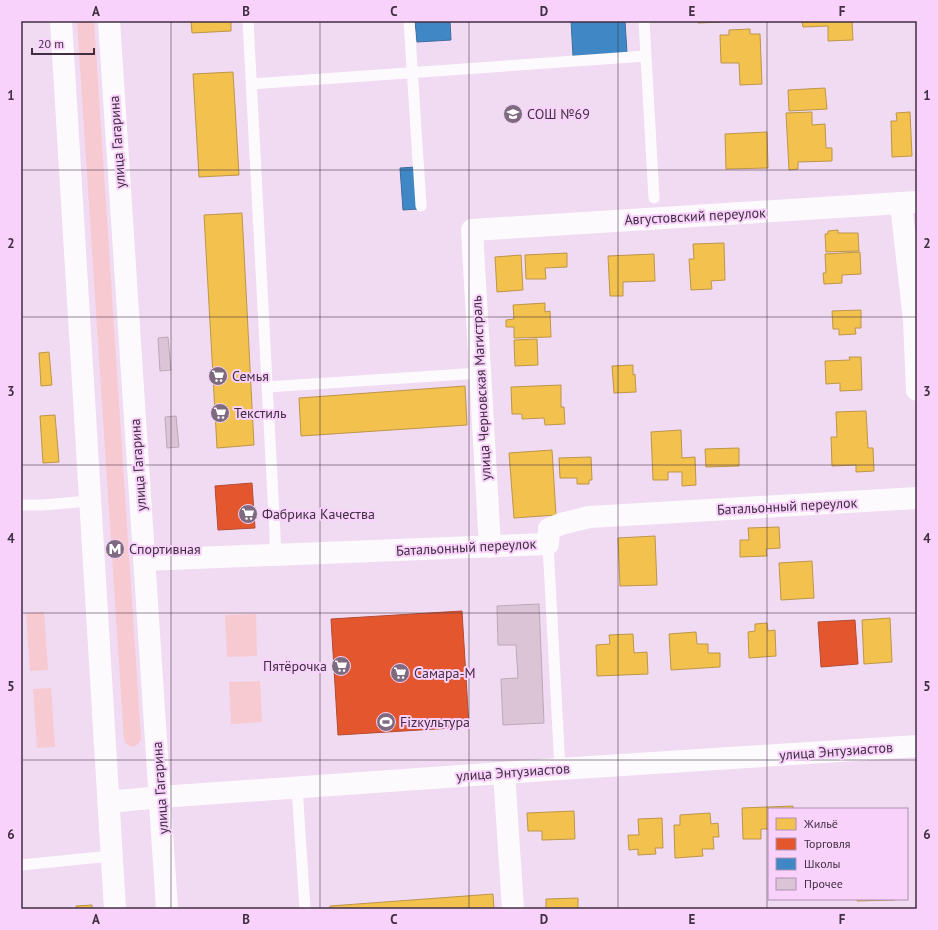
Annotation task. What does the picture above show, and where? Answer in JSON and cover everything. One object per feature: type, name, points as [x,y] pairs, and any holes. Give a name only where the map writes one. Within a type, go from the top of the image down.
[{"type":"street","points":[[61,21],[115,909]]},
{"type":"street","name":"улица Гагарина","points":[[109,21],[168,909]]},
{"type":"street","points":[[909,203],[917,390]]},
{"type":"street","name":"Августовский переулок","points":[[472,230],[909,203]]},
{"type":"street","name":"улица Черновская Магистраль","points":[[472,230],[490,547]]},
{"type":"street","name":"Батальонный переулок","points":[[144,560],[548,544],[549,529],[561,524],[589,517],[917,498]]},
{"type":"street","name":"улица Энтузиастов","points":[[108,802],[297,787],[917,746]]},
{"type":"street","points":[[504,773],[513,909]]},
{"type":"lane","points":[[248,21],[276,555]]},
{"type":"lane","points":[[409,21],[420,206]]},
{"type":"lane","points":[[644,21],[654,198]]},
{"type":"lane","points":[[252,84],[646,56]]},
{"type":"lane","points":[[267,387],[480,373]]},
{"type":"lane","points":[[21,504],[43,505],[89,501]]},
{"type":"lane","points":[[548,544],[560,769]]},
{"type":"lane","points":[[297,787],[305,909]]},
{"type":"lane","points":[[21,865],[111,856]]},
{"type":"shaded area","points":[[77,21],[94,21],[141,739],[138,744],[133,747],[126,744],[124,740]]},
{"type":"shaded area","points":[[44,612],[48,670],[30,671],[26,613]]},
{"type":"shaded area","points":[[256,614],[257,656],[227,657],[225,615]]},
{"type":"shaded area","points":[[260,681],[262,722],[231,724],[229,682]]},
{"type":"shaded area","points":[[51,688],[55,747],[37,748],[33,689]]},
{"type":"building: Жильё","points":[[191,21],[231,21],[231,31],[192,33]]},
{"type":"building: Жильё","points":[[698,21],[721,21],[721,22],[698,23]]},
{"type":"building: Жильё","points":[[802,21],[852,21],[853,40],[828,41],[828,26],[803,27]]},
{"type":"building: Жильё","points":[[750,29],[750,34],[760,34],[762,84],[740,85],[739,63],[721,63],[720,35],[729,35],[729,30]]},
{"type":"building: Жильё","points":[[233,72],[239,175],[199,177],[193,74]]},
{"type":"building: Жильё","points":[[825,88],[827,109],[789,111],[788,90]]},
{"type":"building: Жильё","points":[[812,112],[812,125],[825,124],[826,148],[832,148],[832,161],[798,162],[798,169],[789,170],[786,113]]},
{"type":"building: Жильё","points":[[910,112],[912,156],[892,157],[891,121],[897,121],[896,113]]},
{"type":"building: Жильё","points":[[767,132],[768,168],[726,169],[725,134]]},
{"type":"building: Жильё","points":[[242,213],[254,445],[217,448],[204,215]]},
{"type":"building: Жильё","points":[[838,230],[838,233],[858,233],[859,251],[826,252],[825,234],[828,234],[828,231]]},
{"type":"building: Жильё","points":[[724,243],[725,280],[711,281],[712,289],[691,290],[689,259],[694,259],[693,244]]},
{"type":"building: Жильё","points":[[860,252],[861,274],[842,275],[842,283],[824,284],[823,273],[826,273],[825,254]]},
{"type":"building: Жильё","points":[[567,253],[567,267],[545,268],[546,279],[526,279],[525,255]]},
{"type":"building: Жильё","points":[[654,254],[655,281],[623,282],[623,296],[610,296],[608,256]]},
{"type":"building: Жильё","points":[[521,255],[523,290],[497,292],[495,257]]},
{"type":"building: Жильё","points":[[545,303],[545,312],[550,311],[551,337],[514,338],[514,327],[506,327],[506,320],[514,319],[513,305]]},
{"type":"building: Жильё","points":[[861,310],[861,328],[855,328],[856,334],[839,335],[839,329],[833,329],[832,311]]},
{"type":"building: Жильё","points":[[537,339],[538,365],[515,366],[514,340]]},
{"type":"building: Жильё","points":[[49,352],[52,385],[41,386],[39,353]]},
{"type":"building: Жильё","points":[[849,357],[861,357],[862,390],[840,391],[840,383],[826,384],[825,361],[850,360]]},
{"type":"building: Жильё","points":[[633,365],[636,392],[614,393],[612,366]]},
{"type":"building: Жильё","points":[[561,385],[561,407],[564,407],[565,424],[545,425],[544,418],[522,419],[522,414],[512,414],[511,387]]},
{"type":"building: Жильё","points":[[465,386],[467,425],[301,436],[299,398]]},
{"type":"building: Жильё","points":[[866,411],[868,448],[873,448],[874,471],[856,472],[856,465],[832,466],[831,437],[837,437],[836,412]]},
{"type":"building: Жильё","points":[[55,415],[59,462],[43,463],[40,416]]},
{"type":"building: Жильё","points":[[681,430],[682,458],[695,457],[696,485],[682,486],[682,472],[668,472],[668,480],[653,480],[651,432]]},
{"type":"building: Жильё","points":[[739,448],[739,466],[706,467],[705,449]]},
{"type":"building: Жильё","points":[[552,450],[556,515],[514,518],[509,453]]},
{"type":"building: Жильё","points":[[591,457],[592,480],[589,480],[589,484],[577,484],[577,478],[560,478],[559,458]]},
{"type":"building: Жильё","points":[[779,527],[780,548],[766,549],[767,556],[740,557],[740,540],[749,540],[748,528]]},
{"type":"building: Жильё","points":[[655,536],[657,585],[620,586],[618,538]]},
{"type":"building: Жильё","points":[[812,561],[814,598],[781,600],[779,563]]},
{"type":"building: Жильё","points":[[890,618],[892,662],[864,664],[862,620]]},
{"type":"building: Жильё","points":[[767,623],[768,631],[775,630],[776,656],[749,658],[748,632],[755,631],[755,624]]},
{"type":"building: Жильё","points":[[696,632],[697,644],[708,644],[708,653],[720,653],[720,667],[671,670],[669,634]]},
{"type":"building: Жильё","points":[[633,634],[634,653],[647,652],[648,674],[597,676],[596,645],[610,644],[609,635]]},
{"type":"building: Жильё","points":[[793,806],[793,808],[768,808],[768,829],[761,829],[761,839],[743,839],[742,808]]},
{"type":"building: Жильё","points":[[574,811],[575,839],[542,840],[542,831],[528,831],[527,813]]},
{"type":"building: Жильё","points":[[710,813],[711,824],[718,823],[719,837],[713,837],[714,849],[702,849],[703,856],[675,858],[674,825],[680,825],[680,815]]},
{"type":"building: Жильё","points":[[662,818],[663,848],[655,848],[656,854],[638,855],[638,849],[629,850],[628,835],[639,835],[638,819]]},
{"type":"building: Жильё","points":[[493,894],[494,909],[330,909],[330,906]]},
{"type":"building: Жильё","points":[[578,898],[578,909],[546,909],[546,899]]},
{"type":"building: Жильё","points":[[857,900],[895,900],[857,901]]},
{"type":"building: Жильё","points":[[92,905],[92,909],[76,909],[76,906]]},
{"type":"building: Торговля","points":[[252,483],[255,528],[218,530],[215,486]]},
{"type":"building: Торговля","name":"Самара-М","points":[[462,611],[469,727],[338,735],[331,619]]},
{"type":"building: Торговля","points":[[855,620],[858,664],[821,667],[818,622]]},
{"type":"building: Школы","points":[[415,21],[450,21],[451,40],[417,42]]},
{"type":"building: Школы","points":[[571,21],[625,21],[627,53],[573,56]]},
{"type":"building: Школы","points":[[416,167],[418,209],[403,210],[400,168]]},
{"type":"building: Прочее","points":[[168,337],[171,370],[160,371],[158,338]]},
{"type":"building: Прочее","points":[[176,416],[179,447],[167,448],[165,417]]},
{"type":"building: Прочее","points":[[539,604],[544,723],[503,725],[501,679],[518,678],[516,645],[498,645],[497,606]]},
{"type":"place","name":"СОШ №69","points":[[513,114]]},
{"type":"place","name":"Семья","points":[[218,376]]},
{"type":"place","name":"Текстиль","points":[[220,413]]},
{"type":"place","name":"Фабрика Качества","points":[[248,514]]},
{"type":"place","name":"Спортивная","points":[[115,549]]},
{"type":"place","name":"Пятёрочка","points":[[341,666]]},
{"type":"place","name":"Самара-М","points":[[400,673]]},
{"type":"place","name":"Fizкультура","points":[[386,722]]}]
